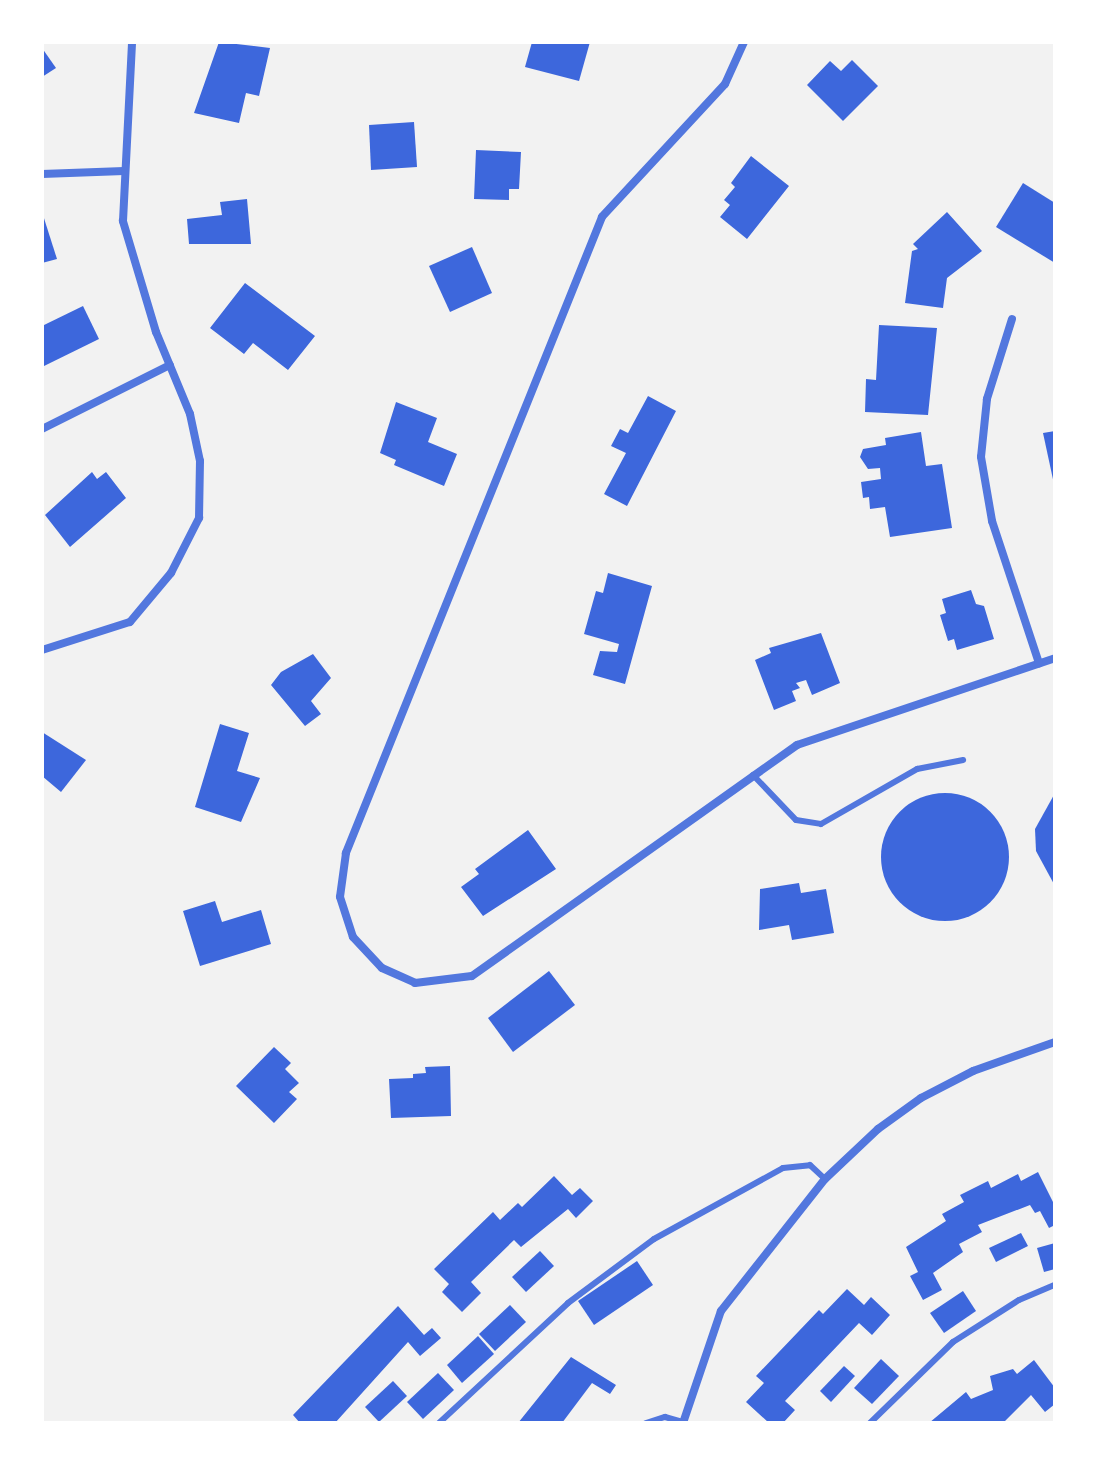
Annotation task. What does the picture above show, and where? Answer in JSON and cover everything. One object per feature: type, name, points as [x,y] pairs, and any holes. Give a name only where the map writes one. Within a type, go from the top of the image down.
[{"type":"street","points":[[42,650],[130,622],[171,573],[199,518],[200,461],[190,414],[170,365],[123,221],[132,42]]},
{"type":"street","points":[[744,42],[725,84],[602,217],[346,853],[340,876],[344,915],[366,955],[396,976],[432,984],[472,976],[753,775],[811,739],[1055,658]]},
{"type":"street","points":[[42,174],[124,171]]},
{"type":"street","points":[[1012,319],[987,399],[981,457],[992,521],[1039,663]]},
{"type":"street","points":[[42,429],[170,365]]},
{"type":"street","points":[[683,1423],[721,1311],[825,1179],[878,1129],[921,1098],[973,1071],[1055,1042]]},
{"type":"lane","points":[[753,775],[796,820],[821,824],[917,769],[963,760]]},
{"type":"lane","points":[[439,1423],[568,1303],[654,1239],[793,1164],[810,1165],[825,1179]]},
{"type":"lane","points":[[870,1423],[953,1342],[1019,1300],[1055,1285]]},
{"type":"lane","points":[[646,1423],[665,1417],[683,1423]]},
{"type":"building","points":[[219,42],[270,48],[259,96],[246,93],[239,123],[194,113]]},
{"type":"building","points":[[532,42],[590,42],[579,81],[525,67]]},
{"type":"building","points":[[42,48],[56,68],[42,77]]},
{"type":"building","points":[[852,60],[878,86],[843,121],[807,85],[830,61],[841,71]]},
{"type":"building","points":[[414,122],[417,167],[371,170],[369,125]]},
{"type":"building","points":[[476,150],[521,152],[519,189],[509,189],[509,200],[474,199]]},
{"type":"building","points":[[751,156],[789,186],[747,239],[720,217],[730,205],[724,200],[735,187],[731,183]]},
{"type":"building","points":[[1023,183],[1055,203],[1055,263],[996,227]]},
{"type":"building","points":[[247,199],[251,244],[189,244],[187,219],[222,215],[220,202]]},
{"type":"building","points":[[42,212],[57,259],[42,263]]},
{"type":"building","points":[[947,212],[982,251],[947,278],[943,308],[905,303],[912,251],[918,249],[913,244]]},
{"type":"building","points":[[472,247],[492,293],[450,312],[429,266]]},
{"type":"building","points":[[245,283],[315,336],[288,370],[253,343],[244,354],[210,328]]},
{"type":"building","points":[[83,306],[99,339],[42,367],[42,326]]},
{"type":"building","points":[[879,325],[937,328],[928,415],[865,412],[866,379],[876,380]]},
{"type":"building","points":[[648,396],[676,411],[627,506],[604,494],[626,453],[611,446],[620,429],[628,433]]},
{"type":"building","points":[[396,402],[437,418],[428,442],[457,454],[444,486],[394,465],[396,460],[380,453]]},
{"type":"building","points":[[1055,431],[1055,484],[1054,484],[1043,433]]},
{"type":"building","points":[[921,432],[926,466],[942,464],[952,528],[890,537],[885,507],[870,509],[869,497],[863,498],[861,482],[881,479],[880,468],[868,469],[860,457],[863,449],[886,445],[885,438]]},
{"type":"building","points":[[92,472],[97,479],[106,472],[126,498],[70,547],[45,515]]},
{"type":"building","points":[[608,573],[652,586],[625,684],[593,675],[600,651],[617,652],[619,644],[584,634],[596,591],[603,593]]},
{"type":"building","points":[[971,590],[976,604],[984,606],[994,639],[957,650],[954,639],[948,641],[940,615],[946,613],[942,599]]},
{"type":"building","points":[[821,633],[840,683],[812,695],[806,680],[796,683],[800,688],[792,691],[796,701],[774,710],[755,660],[771,653],[769,648]]},
{"type":"building","points":[[313,654],[331,678],[311,701],[321,714],[305,726],[271,685],[281,672]]},
{"type":"building","points":[[220,724],[249,733],[237,771],[260,778],[241,822],[195,807]]},
{"type":"building","points":[[42,732],[86,760],[61,792],[42,776]]},
{"type":"building","points":[[945,793],[969,798],[990,812],[1004,833],[1009,857],[1004,881],[990,902],[969,916],[945,921],[921,916],[900,902],[886,881],[881,857],[886,833],[900,812],[921,798]]},
{"type":"building","points":[[1055,793],[1055,886],[1036,851],[1035,829]]},
{"type":"building","points":[[528,830],[556,869],[483,916],[461,887],[479,874],[475,869]]},
{"type":"building","points":[[799,883],[801,893],[826,889],[834,933],[792,940],[789,925],[759,930],[760,889]]},
{"type":"building","points":[[215,901],[222,922],[261,910],[271,944],[200,966],[183,911]]},
{"type":"building","points":[[549,971],[575,1005],[513,1052],[488,1018]]},
{"type":"building","points":[[274,1047],[291,1063],[285,1069],[299,1083],[289,1092],[297,1099],[274,1123],[236,1086]]},
{"type":"building","points":[[450,1066],[451,1116],[391,1118],[389,1079],[413,1078],[413,1074],[426,1073],[425,1067]]},
{"type":"building","points":[[1038,1172],[1055,1206],[1055,1225],[1049,1228],[1040,1211],[1035,1213],[1030,1205],[978,1225],[982,1232],[959,1244],[963,1252],[933,1273],[942,1290],[923,1300],[910,1276],[918,1272],[906,1247],[946,1221],[942,1214],[964,1202],[960,1195],[988,1181],[991,1188],[1018,1174],[1021,1181]]},
{"type":"building","points":[[554,1176],[572,1195],[580,1188],[593,1201],[576,1218],[568,1209],[521,1247],[514,1240],[471,1282],[481,1293],[462,1312],[442,1292],[449,1284],[434,1269],[493,1212],[500,1220],[518,1203],[522,1207]]},
{"type":"building","points":[[1021,1233],[1028,1246],[996,1262],[989,1248]]},
{"type":"building","points":[[1055,1243],[1055,1269],[1044,1272],[1037,1248]]},
{"type":"building","points":[[540,1251],[554,1266],[526,1292],[512,1277]]},
{"type":"building","points":[[637,1261],[653,1285],[594,1325],[578,1301]]},
{"type":"building","points":[[847,1289],[864,1305],[871,1297],[890,1315],[872,1335],[859,1323],[785,1401],[795,1410],[783,1423],[769,1423],[746,1402],[764,1383],[756,1376],[819,1310],[823,1314]]},
{"type":"building","points":[[963,1291],[976,1311],[944,1333],[930,1313]]},
{"type":"building","points":[[510,1305],[526,1322],[495,1351],[479,1334]]},
{"type":"building","points":[[398,1306],[424,1335],[432,1328],[441,1338],[420,1356],[408,1342],[335,1423],[300,1423],[293,1415]]},
{"type":"building","points":[[478,1336],[494,1354],[462,1383],[447,1365]]},
{"type":"building","points":[[571,1357],[616,1385],[610,1394],[592,1383],[562,1423],[518,1423]]},
{"type":"building","points":[[881,1359],[899,1376],[872,1404],[854,1388]]},
{"type":"building","points":[[1034,1360],[1055,1388],[1055,1404],[1045,1412],[1031,1395],[1003,1423],[929,1423],[966,1392],[971,1399],[993,1390],[990,1376],[1013,1369],[1017,1374]]},
{"type":"building","points":[[844,1366],[855,1376],[831,1402],[820,1391]]},
{"type":"building","points":[[438,1373],[454,1390],[423,1419],[407,1402]]},
{"type":"building","points":[[393,1381],[407,1396],[379,1422],[365,1407]]}]
